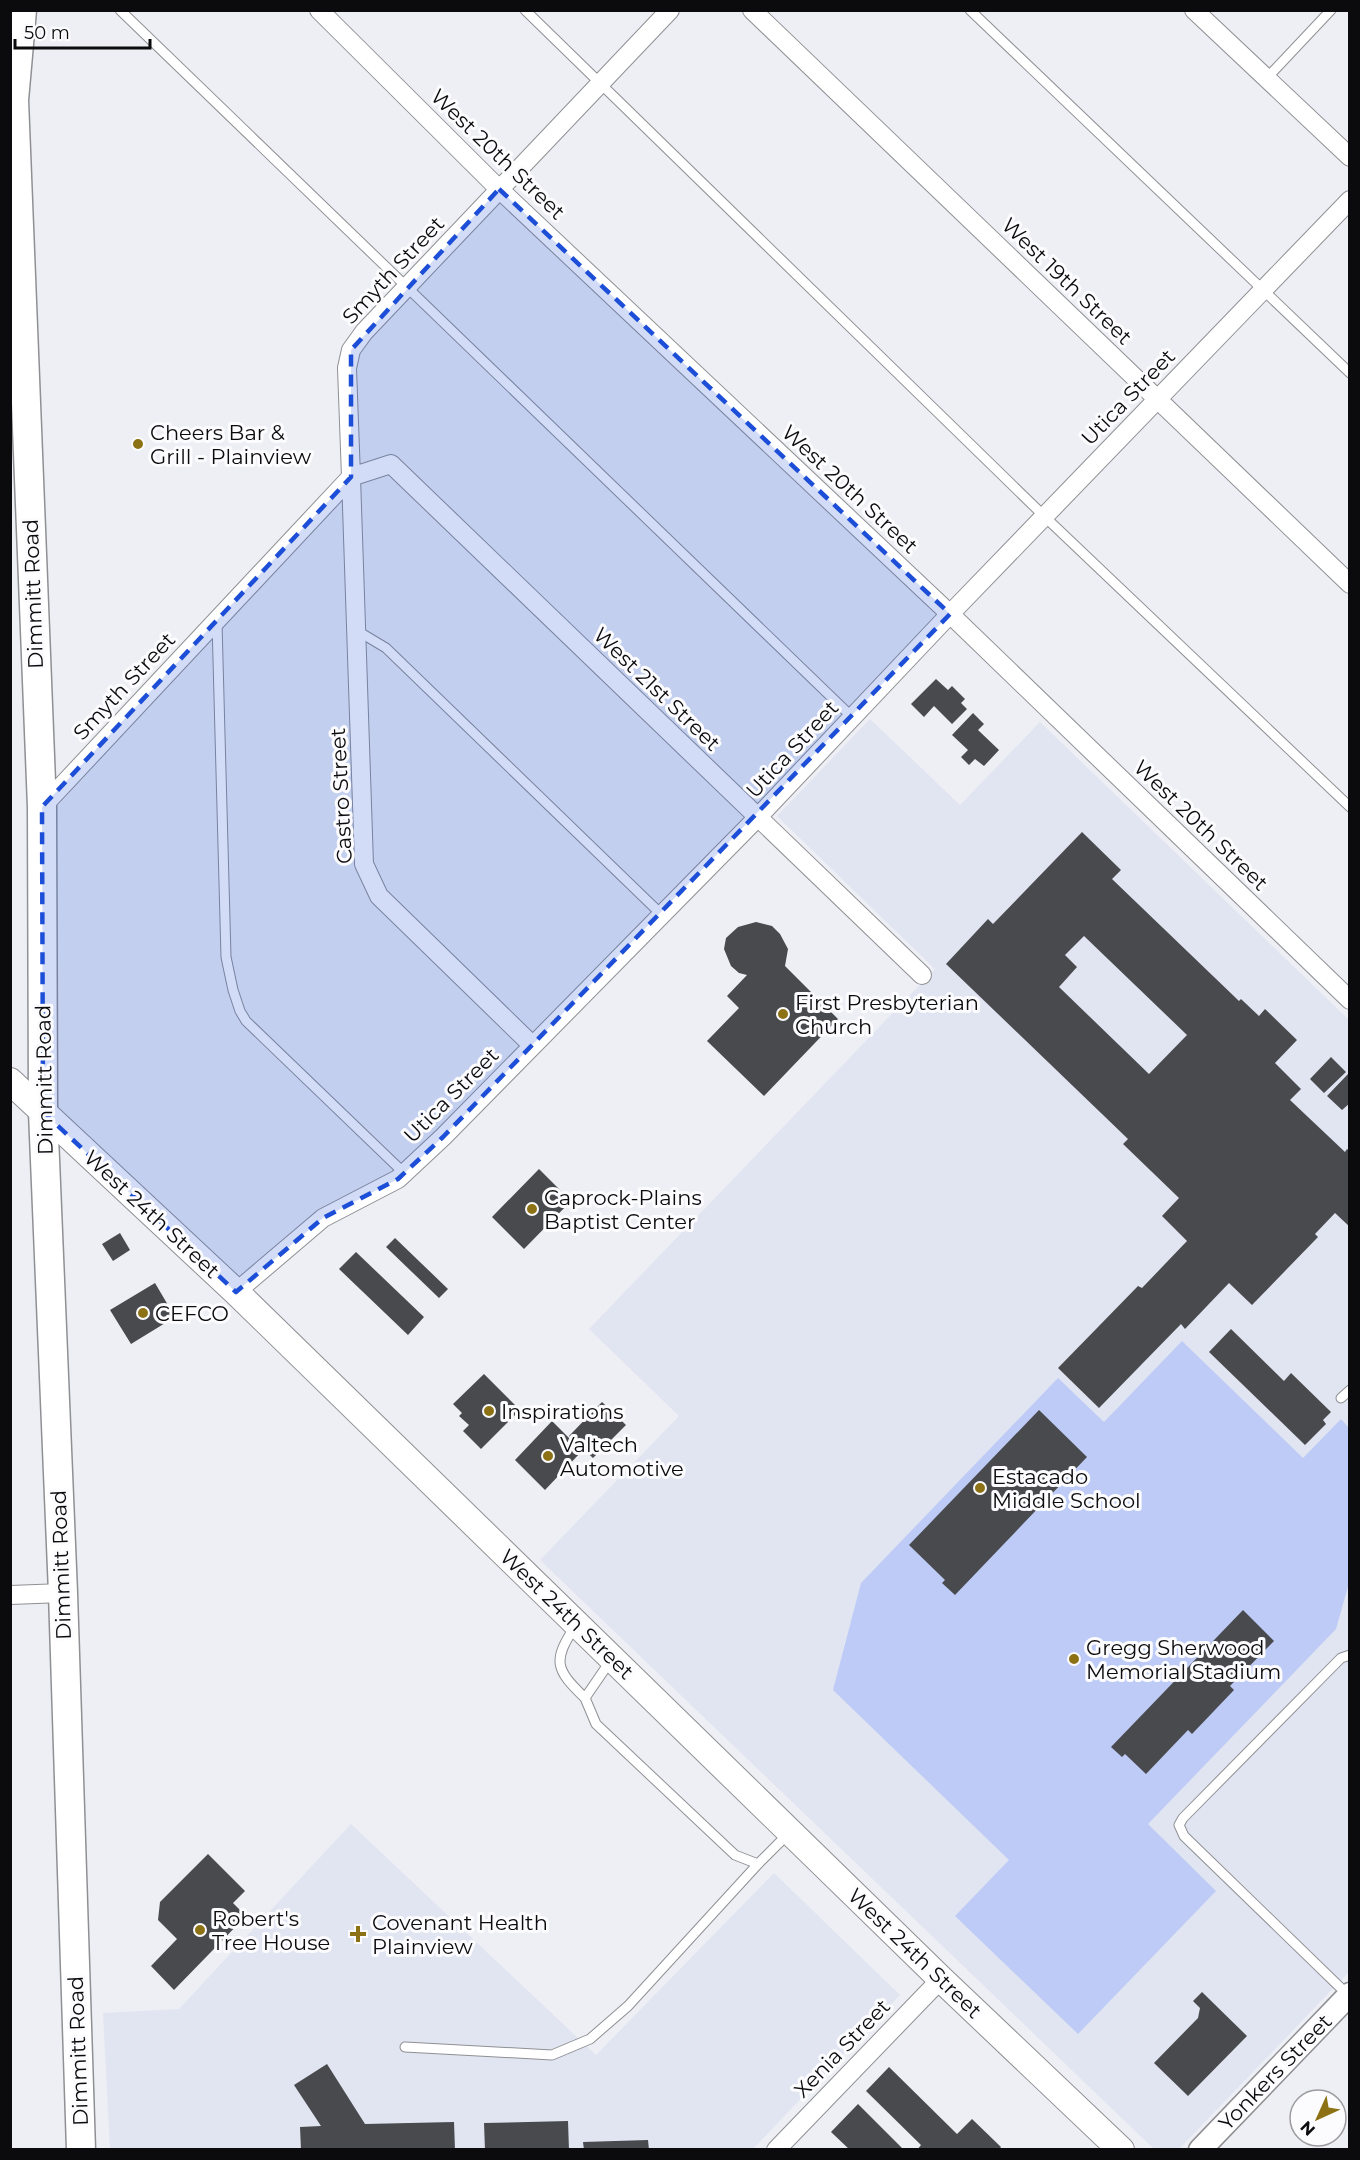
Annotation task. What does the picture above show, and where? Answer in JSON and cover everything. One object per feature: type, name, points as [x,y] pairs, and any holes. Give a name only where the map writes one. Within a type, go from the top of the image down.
[{"type":"main road","name":"Dimmitt Road","points":[[22,10],[14,100],[42,807],[43,1112],[63,1593],[81,2150]]},
{"type":"main road","name":"West 24th Street","points":[[10,1081],[236,1292],[941,1979],[1121,2150]]},
{"type":"street","name":"West 20th Street","points":[[319,10],[499,189],[950,614],[1350,1000]]},
{"type":"street","name":"Smyth Street","points":[[42,807],[351,477],[347,368],[351,350],[407,287],[670,10]]},
{"type":"street","name":"West 19th Street","points":[[753,10],[1350,584]]},
{"type":"street","points":[[1194,10],[1350,157]]},
{"type":"street","name":"Utica Street","points":[[236,1292],[322,1218],[398,1179],[443,1137],[758,818],[950,614],[1350,200]]},
{"type":"street","name":"West 21st Street","points":[[351,477],[391,464],[922,975]]},
{"type":"street","name":"Castro Street","points":[[351,477],[364,864],[379,896],[532,1045]]},
{"type":"street","points":[[10,1595],[63,1593]]},
{"type":"street","name":"Xenia Street","points":[[784,2144],[941,1979]]},
{"type":"street","name":"Yonkers Street","points":[[1200,2150],[1349,1995]]},
{"type":"lane","points":[[120,10],[852,717]]},
{"type":"lane","points":[[525,10],[1044,516],[1350,807]]},
{"type":"lane","points":[[970,10],[1350,373]]},
{"type":"lane","points":[[1266,79],[1331,10]]},
{"type":"lane","points":[[217,620],[226,957],[240,1011],[246,1022],[404,1173]]},
{"type":"lane","points":[[356,630],[386,648],[661,914]]},
{"type":"lane","points":[[1341,1398],[1350,1390]]},
{"type":"lane","points":[[577,1624],[562,1647],[560,1668],[566,1680],[585,1698],[596,1724],[735,1855],[758,1864]]},
{"type":"lane","points":[[1349,1995],[1184,1836],[1179,1825],[1183,1818],[1341,1658],[1350,1655]]},
{"type":"lane","points":[[585,1698],[612,1658]]},
{"type":"lane","points":[[405,2047],[552,2055],[590,2039],[628,2006],[790,1832]]},
{"type":"highlighted area","points":[[499,189],[950,614],[443,1137],[398,1179],[323,1218],[236,1292],[43,1112],[42,807],[351,477],[351,350]]},
{"type":"shaded area","name":"Estacado Middle School","points":[[870,719],[960,805],[1040,722],[1349,1020],[1349,1972],[1179,2149],[1154,2149],[540,1560],[679,1416],[589,1329],[935,969],[777,816]]},
{"type":"shaded area","name":"Gregg Sherwood Memorial Stadium","points":[[1182,1341],[1303,1458],[1341,1419],[1349,1428],[1349,1583],[1336,1629],[1148,1824],[1216,1891],[1078,2034],[955,1916],[1009,1860],[833,1690],[861,1583],[1058,1378],[1104,1422]]},
{"type":"shaded area","name":"Covenant Health Plainview","points":[[351,1824],[596,2055],[774,1873],[900,1995],[752,2150],[110,2149],[103,2013],[179,2009]]},
{"type":"building","points":[[936,679],[948,690],[952,686],[965,699],[961,703],[967,709],[952,724],[934,706],[924,717],[911,704]]},
{"type":"building","points":[[973,713],[984,724],[978,730],[999,750],[984,766],[975,759],[969,765],[961,757],[968,750],[952,735]]},
{"type":"building","points":[[1082,832],[1121,870],[1112,879],[1239,1001],[1241,999],[1259,1016],[1265,1009],[1297,1040],[1275,1063],[1301,1089],[1290,1100],[1345,1152],[1347,1149],[1350,1151],[1350,1227],[1335,1213],[1315,1234],[1318,1237],[1252,1305],[1229,1283],[1185,1329],[1181,1324],[1099,1408],[1058,1368],[1138,1286],[1142,1288],[1187,1241],[1162,1216],[1179,1198],[1123,1144],[1128,1139],[946,964],[988,919],[993,924]],"holes":[[[1084,936],[1187,1035],[1149,1074],[1059,987],[1077,967],[1065,955]]]},
{"type":"building","name":"First Presbyterian Church","points":[[756,922],[772,926],[780,934],[788,949],[785,966],[838,1019],[764,1096],[707,1041],[739,1008],[727,996],[747,975],[739,973],[731,966],[724,949],[726,938],[738,927]]},
{"type":"building","points":[[1331,1057],[1346,1072],[1324,1093],[1310,1079]]},
{"type":"building","points":[[1348,1074],[1350,1103],[1342,1110],[1327,1096]]},
{"type":"building","name":"Caprock-Plains Baptist Center","points":[[539,1169],[571,1201],[524,1249],[492,1217]]},
{"type":"building","name":"CEFCO","points":[[120,1233],[130,1250],[113,1261],[102,1244]]},
{"type":"building","points":[[395,1238],[448,1289],[439,1298],[386,1247]]},
{"type":"building","points":[[356,1252],[424,1317],[408,1335],[339,1269]]},
{"type":"building","name":"CEFCO","points":[[155,1283],[175,1317],[131,1344],[110,1310]]},
{"type":"building","points":[[1231,1329],[1284,1381],[1291,1373],[1331,1412],[1323,1420],[1326,1424],[1305,1445],[1209,1352]]},
{"type":"building","name":"Inspirations","points":[[484,1374],[520,1410],[481,1449],[463,1431],[469,1425],[459,1416],[462,1413],[453,1404]]},
{"type":"building","points":[[602,1402],[626,1425],[593,1458],[569,1436]]},
{"type":"building","points":[[1039,1410],[1087,1457],[955,1595],[942,1583],[945,1580],[909,1545]]},
{"type":"building","name":"Valtech Automotive","points":[[552,1421],[582,1451],[545,1490],[515,1460]]},
{"type":"building","points":[[1243,1610],[1274,1641],[1230,1686],[1234,1690],[1192,1734],[1188,1730],[1146,1774],[1125,1754],[1122,1757],[1111,1747]]},
{"type":"building","name":"Robert's Tree House","points":[[208,1854],[245,1891],[233,1903],[246,1916],[174,1990],[151,1966],[177,1939],[158,1920],[160,1902]]},
{"type":"building","points":[[1202,1992],[1247,2036],[1188,2096],[1154,2063],[1198,2018],[1200,2008],[1193,2001]]},
{"type":"building","points":[[327,2064],[365,2124],[454,2122],[455,2150],[301,2150],[300,2127],[321,2126],[294,2085]]},
{"type":"building","points":[[889,2067],[957,2134],[972,2119],[1001,2147],[999,2150],[917,2150],[921,2145],[866,2091]]},
{"type":"building","points":[[858,2104],[904,2150],[850,2150],[831,2132]]},
{"type":"building","points":[[568,2121],[569,2150],[485,2150],[484,2123]]},
{"type":"building","points":[[648,2140],[649,2150],[584,2150],[583,2142]]},
{"type":"place","name":"Cheers Bar & Grill - Plainview","points":[[138,444]]},
{"type":"place","name":"First Presbyterian Church","points":[[783,1014]]},
{"type":"place","name":"Caprock-Plains Baptist Center","points":[[532,1209]]},
{"type":"place","name":"CEFCO","points":[[143,1313]]},
{"type":"place","name":"Inspirations","points":[[489,1411]]},
{"type":"place","name":"Valtech Automotive","points":[[548,1456]]},
{"type":"place","name":"Estacado Middle School","points":[[980,1488]]},
{"type":"place","name":"Gregg Sherwood Memorial Stadium","points":[[1074,1659]]},
{"type":"place","name":"Robert's Tree House","points":[[200,1930]]},
{"type":"place","name":"Covenant Health Plainview","points":[[358,1934]]}]
